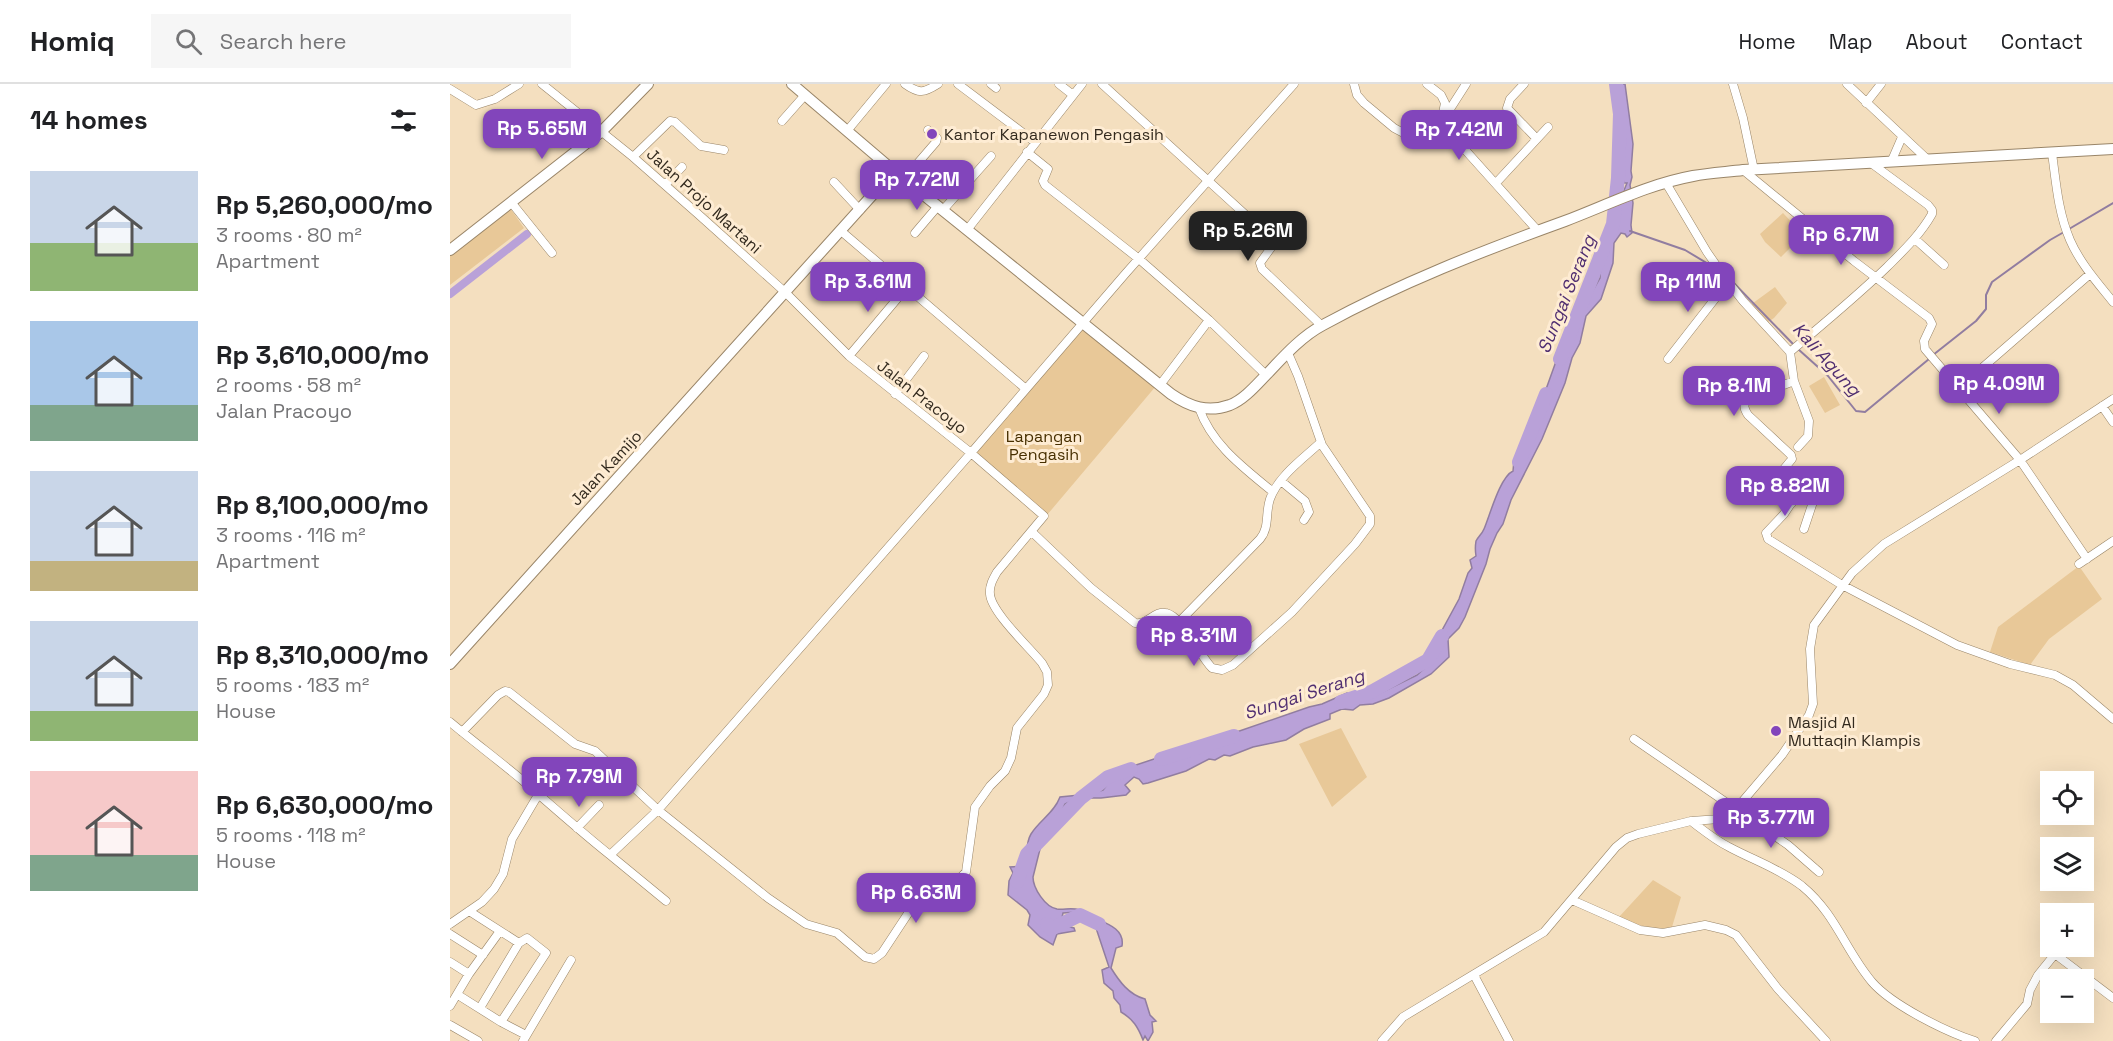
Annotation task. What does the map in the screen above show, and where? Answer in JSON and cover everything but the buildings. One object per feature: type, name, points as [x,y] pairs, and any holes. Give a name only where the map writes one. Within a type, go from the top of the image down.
[{"type":"main road","points":[[450,250],[602,131],[648,84]]},
{"type":"main road","points":[[792,84],[894,171],[1160,385],[1184,403],[1199,408],[1217,409],[1234,404],[1253,389],[1288,353],[1322,326],[1390,290],[1663,184],[1694,176],[1748,170],[2113,149]]},
{"type":"main road","name":"Jalan Kamijo","points":[[450,664],[894,171]]},
{"type":"street","points":[[450,89],[476,105],[495,99],[519,84]]},
{"type":"street","name":"Jalan Projo Martani","points":[[542,84],[633,156],[786,293]]},
{"type":"street","points":[[847,131],[886,84]]},
{"type":"street","points":[[905,84],[914,91],[921,92],[938,84]]},
{"type":"street","points":[[958,84],[1035,142]]},
{"type":"street","points":[[1059,84],[1073,95]]},
{"type":"street","points":[[967,230],[1082,84]]},
{"type":"street","points":[[1102,84],[1271,238],[1273,244],[1260,263],[1262,269],[1322,326]]},
{"type":"street","name":"Jalan Pracoyo","points":[[786,293],[849,357],[971,453],[1294,84]]},
{"type":"street","points":[[1354,84],[1357,96],[1364,103],[1408,137],[1418,139],[1441,123],[1466,84]]},
{"type":"street","points":[[1427,84],[1441,94],[1445,100],[1441,123]]},
{"type":"street","points":[[1733,84],[1743,118],[1748,170],[1876,277],[1929,318],[1932,324],[1931,329],[1923,345],[1928,353],[2020,460],[2087,559]]},
{"type":"street","points":[[1847,84],[1927,159]]},
{"type":"street","points":[[1866,103],[1881,84]]},
{"type":"street","points":[[1521,85],[1507,104],[1507,108],[1537,139]]},
{"type":"street","points":[[782,120],[805,95]]},
{"type":"street","points":[[633,156],[670,121],[675,122],[701,146],[724,150]]},
{"type":"street","points":[[1441,123],[1538,231]]},
{"type":"street","points":[[1496,183],[1548,127]]},
{"type":"street","points":[[904,179],[936,142],[937,138],[928,130]]},
{"type":"street","points":[[1892,160],[1899,149],[1902,137]]},
{"type":"street","points":[[1027,152],[1048,169],[1042,181],[1045,185],[1139,259],[1209,320],[1266,375]]},
{"type":"street","points":[[2052,153],[2058,201],[2068,235],[2090,274],[2113,302]]},
{"type":"street","points":[[915,233],[991,156]]},
{"type":"street","points":[[1791,351],[1845,306],[1915,239],[1926,224],[1932,210],[1871,163]]},
{"type":"street","points":[[665,185],[682,167]]},
{"type":"street","points":[[834,182],[860,210]]},
{"type":"street","points":[[1663,184],[1727,280],[1791,351],[1794,381],[1810,429],[1808,436],[1798,447]]},
{"type":"street","points":[[511,202],[552,254]]},
{"type":"street","points":[[841,231],[1026,389]]},
{"type":"street","points":[[1915,239],[1944,265]]},
{"type":"street","points":[[1959,388],[2090,274]]},
{"type":"street","points":[[1668,359],[1727,280]]},
{"type":"street","points":[[849,357],[907,287]]},
{"type":"street","points":[[1160,385],[1209,320]]},
{"type":"street","points":[[1032,532],[1091,588],[1135,623],[1140,624],[1164,612],[1178,622],[1212,668],[1222,670],[1233,665],[1292,612],[1370,524],[1370,516],[1330,459],[1321,442],[1288,353]]},
{"type":"street","points":[[895,393],[924,356]]},
{"type":"street","points":[[1790,505],[1778,476],[1792,459],[1791,455],[1748,415],[1744,404],[1747,399],[1794,381]]},
{"type":"street","points":[[1382,1041],[1403,1017],[1544,932],[1616,847],[1627,838],[1691,821],[1720,819],[1736,809],[1782,755],[1809,715],[1813,704],[1810,649],[1814,625],[1842,585],[1861,564],[1884,544],[2113,399]]},
{"type":"street","points":[[2102,406],[2113,422]]},
{"type":"street","points":[[1199,408],[1213,436],[1232,457],[1273,492]]},
{"type":"street","points":[[1178,622],[1263,535],[1267,526],[1268,507],[1273,492],[1281,481],[1321,442]]},
{"type":"street","points":[[462,732],[498,695],[505,691],[509,692],[575,744],[595,751],[658,810],[732,870],[806,924],[837,933],[869,959],[879,957],[909,912],[955,883],[966,872],[975,807],[990,786],[1005,771],[1011,758],[1017,728],[1044,694],[1048,685],[1047,672],[1042,663],[1004,619],[992,602],[990,594],[997,572],[1044,516],[971,453],[658,810],[610,855]]},
{"type":"street","points":[[1281,481],[1307,504],[1309,512],[1304,520]]},
{"type":"street","points":[[1804,529],[1816,493],[1807,486],[1766,533],[1766,536],[1842,585],[1957,645],[2010,664],[2055,675],[2073,685],[2113,719]]},
{"type":"street","points":[[2079,564],[2113,541]]},
{"type":"street","points":[[450,722],[666,901]]},
{"type":"street","points":[[1634,739],[1788,845],[1819,872]]},
{"type":"street","points":[[450,924],[488,897],[498,883],[503,874],[512,839],[538,795]]},
{"type":"street","points":[[577,828],[599,805]]},
{"type":"street","points":[[1691,821],[1727,846],[1784,874],[1802,886],[1825,909],[1861,966],[1882,992],[1920,1016],[1975,1041]]},
{"type":"street","points":[[1572,900],[1640,930],[1663,933],[1705,925],[1736,935],[1778,989],[1826,1041]]},
{"type":"street","points":[[469,911],[519,943]]},
{"type":"street","points":[[450,1006],[500,930]]},
{"type":"street","points":[[450,934],[483,955]]},
{"type":"street","points":[[480,1008],[519,943],[527,939],[546,953],[501,1022]]},
{"type":"street","points":[[1996,1041],[2027,1004],[2030,990],[2038,975],[2055,954],[2113,998]]},
{"type":"street","points":[[458,995],[525,1038],[572,960]]},
{"type":"street","points":[[450,962],[469,974]]},
{"type":"street","points":[[1474,975],[1509,1041]]},
{"type":"street","points":[[450,1024],[478,1041]]},
{"type":"green space","points":[[510,208],[524,228],[450,285],[450,254]]},
{"type":"green space","points":[[1783,213],[1799,230],[1800,238],[1781,257],[1760,234]]},
{"type":"green space","points":[[1775,287],[1787,303],[1774,318],[1765,324],[1749,306]]},
{"type":"green space","name":"Lapangan Pengasih","points":[[1086,326],[1156,386],[1047,515],[976,452]]},
{"type":"green space","points":[[1824,377],[1840,405],[1825,413],[1809,386]]},
{"type":"green space","points":[[2079,566],[2102,599],[2049,639],[2030,665],[1990,652],[1998,627]]},
{"type":"green space","points":[[1341,728],[1367,777],[1332,807],[1299,744]]},
{"type":"green space","points":[[1653,880],[1681,897],[1672,927],[1645,926],[1619,917]]},
{"type":"shaded area","points":[[1618,84],[1625,84],[1633,144],[1630,185],[1633,203],[1632,233],[1627,237],[1621,233],[1614,243],[1613,263],[1601,299],[1586,316],[1580,343],[1572,358],[1565,383],[1542,439],[1511,500],[1465,617],[1459,628],[1448,639],[1449,657],[1431,674],[1389,698],[1373,704],[1360,705],[1353,710],[1342,709],[1330,714],[1330,719],[1304,729],[1286,740],[1253,747],[1230,756],[1224,755],[1215,760],[1209,759],[1186,771],[1148,783],[1143,784],[1134,777],[1125,785],[1130,791],[1126,795],[1077,798],[1065,804],[1059,817],[1044,833],[1033,877],[1037,891],[1053,908],[1080,910],[1117,930],[1122,946],[1116,948],[1111,968],[1129,991],[1145,999],[1150,1015],[1156,1021],[1152,1022],[1153,1032],[1148,1041],[1145,1036],[1143,1040],[1135,1024],[1121,1012],[1113,991],[1104,983],[1102,970],[1109,967],[1095,925],[1077,912],[1063,913],[1061,922],[1074,928],[1075,931],[1057,934],[1053,945],[1040,937],[1028,925],[1030,915],[1027,910],[1008,895],[1009,881],[1013,873],[1010,867],[1024,866],[1031,834],[1054,808],[1060,797],[1090,794],[1103,790],[1118,771],[1172,753],[1187,755],[1213,745],[1225,736],[1322,704],[1347,693],[1348,696],[1372,697],[1417,675],[1431,662],[1434,645],[1459,599],[1472,568],[1470,560],[1476,556],[1476,541],[1484,529],[1500,488],[1513,471],[1514,460],[1529,442],[1540,418],[1540,406],[1559,353],[1580,323],[1589,297],[1600,278],[1601,262],[1610,244],[1611,222],[1627,183],[1624,183],[1620,168],[1622,123],[1618,113]]},
{"type":"waterway","name":"Kali Agung","points":[[1560,359],[1613,224],[1618,178],[1620,114],[1616,84]]},
{"type":"waterway","name":"Kali Agung","points":[[2069,229],[2113,203]]},
{"type":"waterway","name":"Kali Agung","points":[[1630,231],[1685,250],[1715,268]]},
{"type":"waterway","name":"Kali Agung","points":[[1933,355],[1976,321],[1986,309],[1986,295],[1992,282],[2064,232]]},
{"type":"waterway","points":[[450,294],[527,234]]},
{"type":"waterway","name":"Kali Agung","points":[[1725,274],[1794,345]]},
{"type":"waterway","name":"Kali Agung","points":[[1798,349],[1828,376],[1856,411],[1865,412],[1929,359]]},
{"type":"waterway","name":"Sungai Serang","points":[[1519,462],[1546,394]]},
{"type":"waterway","name":"Sungai Serang","points":[[1341,702],[1371,692],[1428,660],[1442,636]]},
{"type":"waterway","name":"Sungai Serang","points":[[1161,759],[1234,736]]},
{"type":"waterway","name":"Sungai Serang","points":[[1017,882],[1027,854],[1081,798],[1108,777],[1131,769]]},
{"type":"waterway","name":"Sungai Serang","points":[[1047,924],[1051,929],[1080,915],[1099,924]]},
{"type":"place","name":"Kantor Kapanewon Pengasih","points":[[932,134]]},
{"type":"place","name":"Masjid Al Muttaqin Klampis","points":[[1776,731]]}]
